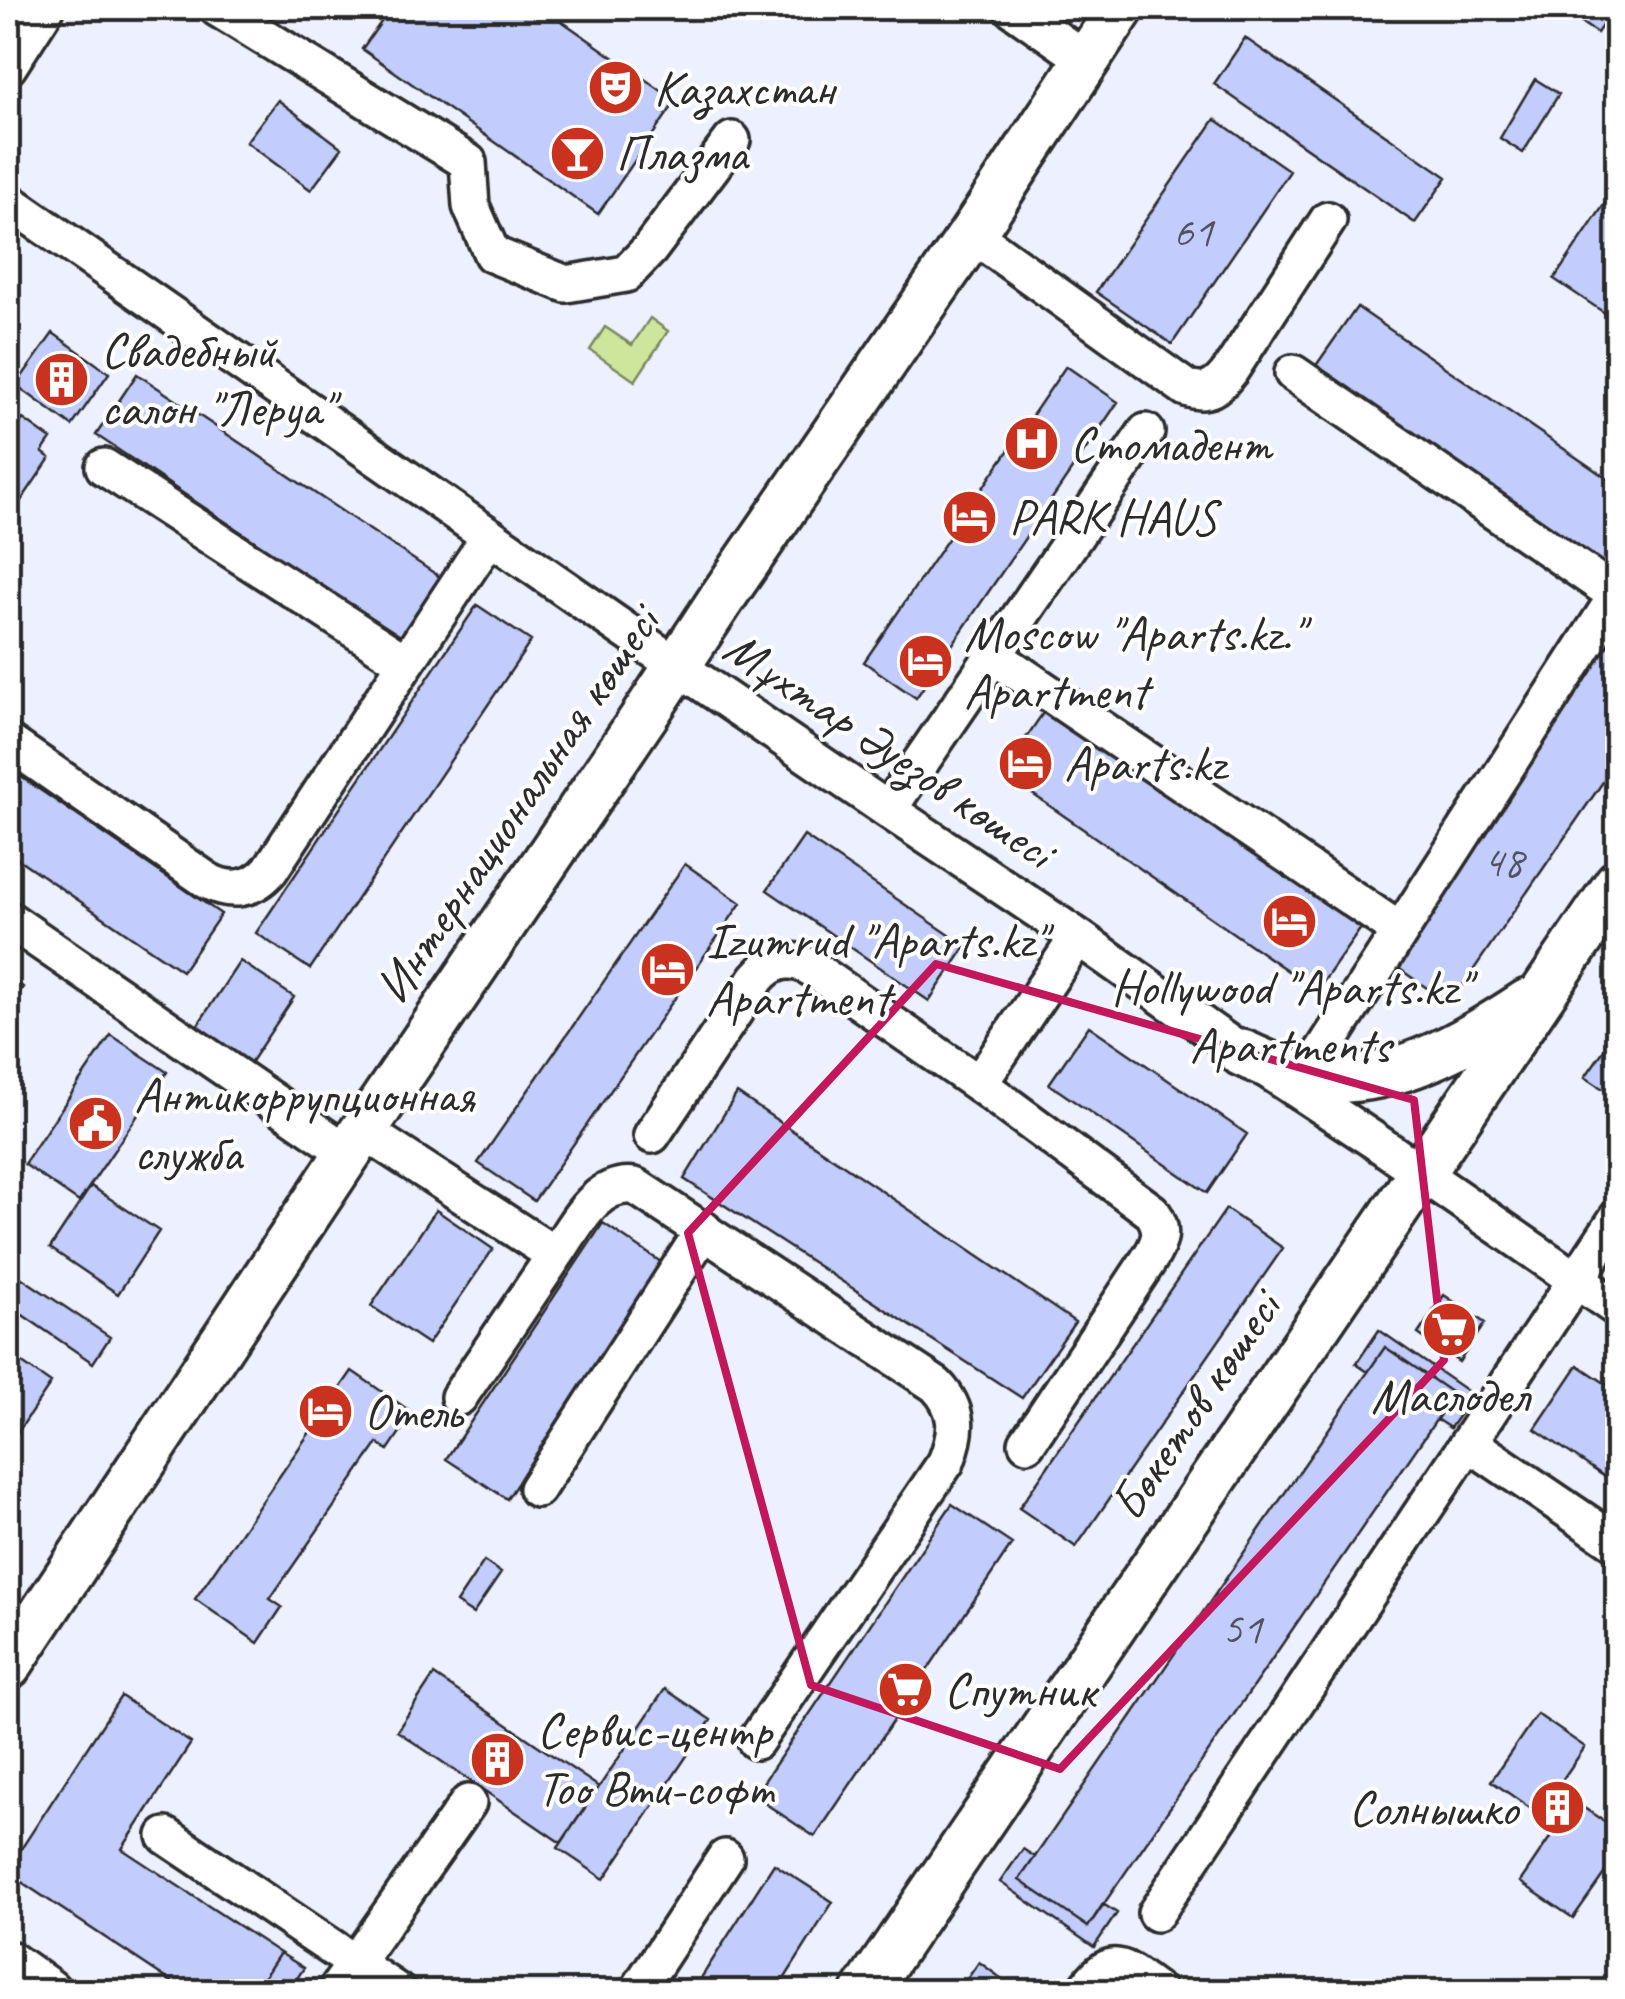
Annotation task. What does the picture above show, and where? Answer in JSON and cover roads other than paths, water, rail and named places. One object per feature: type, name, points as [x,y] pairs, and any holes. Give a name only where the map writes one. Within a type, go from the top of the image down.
[{"type":"main road","name":"Интернациональная көшесі","points":[[8,1666],[356,1142],[1121,8]]},
{"type":"main road","name":"Бөкетов көшесі","points":[[865,1992],[1618,883]]},
{"type":"main road","points":[[1242,1053],[1302,1083],[1363,1076],[1421,1061],[1464,1042],[1544,992]]},
{"type":"main road","points":[[8,1964],[48,1992]]},
{"type":"street","points":[[8,67],[46,8]]},
{"type":"street","points":[[217,8],[468,162],[470,206],[492,254],[566,284],[626,274],[732,140]]},
{"type":"street","points":[[1012,8],[1086,58]]},
{"type":"street","name":"Мұхтар Әуезов көшесі","points":[[8,200],[1242,1053]]},
{"type":"street","points":[[972,234],[1186,388],[1200,392],[1217,386],[1230,371],[1328,220]]},
{"type":"street","points":[[1293,373],[1617,596],[1302,1083],[1420,1174],[1618,1308]]},
{"type":"street","points":[[888,810],[1146,432]]},
{"type":"street","points":[[104,467],[406,663]]},
{"type":"street","points":[[8,742],[208,882],[219,887],[242,888],[263,879],[270,870],[490,536]]},
{"type":"street","points":[[994,656],[1400,931]]},
{"type":"street","points":[[8,919],[356,1142],[555,1255]]},
{"type":"street","points":[[979,1084],[1078,937]]},
{"type":"street","points":[[652,1135],[757,978],[773,964],[794,960],[814,969],[979,1084],[1142,1204],[1158,1220],[1161,1229],[1155,1250],[1027,1444]]},
{"type":"street","points":[[459,1397],[594,1200],[603,1192],[625,1185],[644,1190],[946,1394],[956,1432],[946,1462],[756,1741]]},
{"type":"street","points":[[1156,1914],[1618,1217]]},
{"type":"street","points":[[537,1488],[704,1230]]},
{"type":"street","points":[[1468,1443],[1618,1544]]},
{"type":"street","points":[[345,1978],[468,1803]]},
{"type":"street","points":[[166,1836],[345,1978],[398,1992]]},
{"type":"street","points":[[638,1992],[725,1858]]},
{"type":"street","points":[[1084,1992],[1099,1972],[1118,1966],[1158,1992]]},
{"type":"place","name":"Казахстан","points":[[615,88]]},
{"type":"place","name":"Плазма","points":[[577,153]]},
{"type":"place","name":"Свадебный салон \"Леруа\"","points":[[62,379]]},
{"type":"place","name":"Стомадент","points":[[1031,444]]},
{"type":"place","name":"PARK HAUS","points":[[970,517]]},
{"type":"place","name":"Moscow \"Aparts.kz.\" Apartment","points":[[925,662]]},
{"type":"place","name":"Aparts.kz","points":[[1025,763]]},
{"type":"place","name":"Hollywood \"Aparts.kz\" Apartments","points":[[1290,922]]},
{"type":"place","name":"Izumrud \"Aparts.kz\" Apartment","points":[[667,969]]},
{"type":"place","name":"Антикоррупционная служба","points":[[95,1124]]},
{"type":"place","name":"Маслодел","points":[[1450,1330]]},
{"type":"place","name":"Отель","points":[[325,1411]]},
{"type":"place","name":"Спутник","points":[[905,1690]]},
{"type":"place","name":"Сервис-центр Тоо Вти-софт","points":[[498,1759]]},
{"type":"place","name":"Солнышко","points":[[1557,1808]]}]
